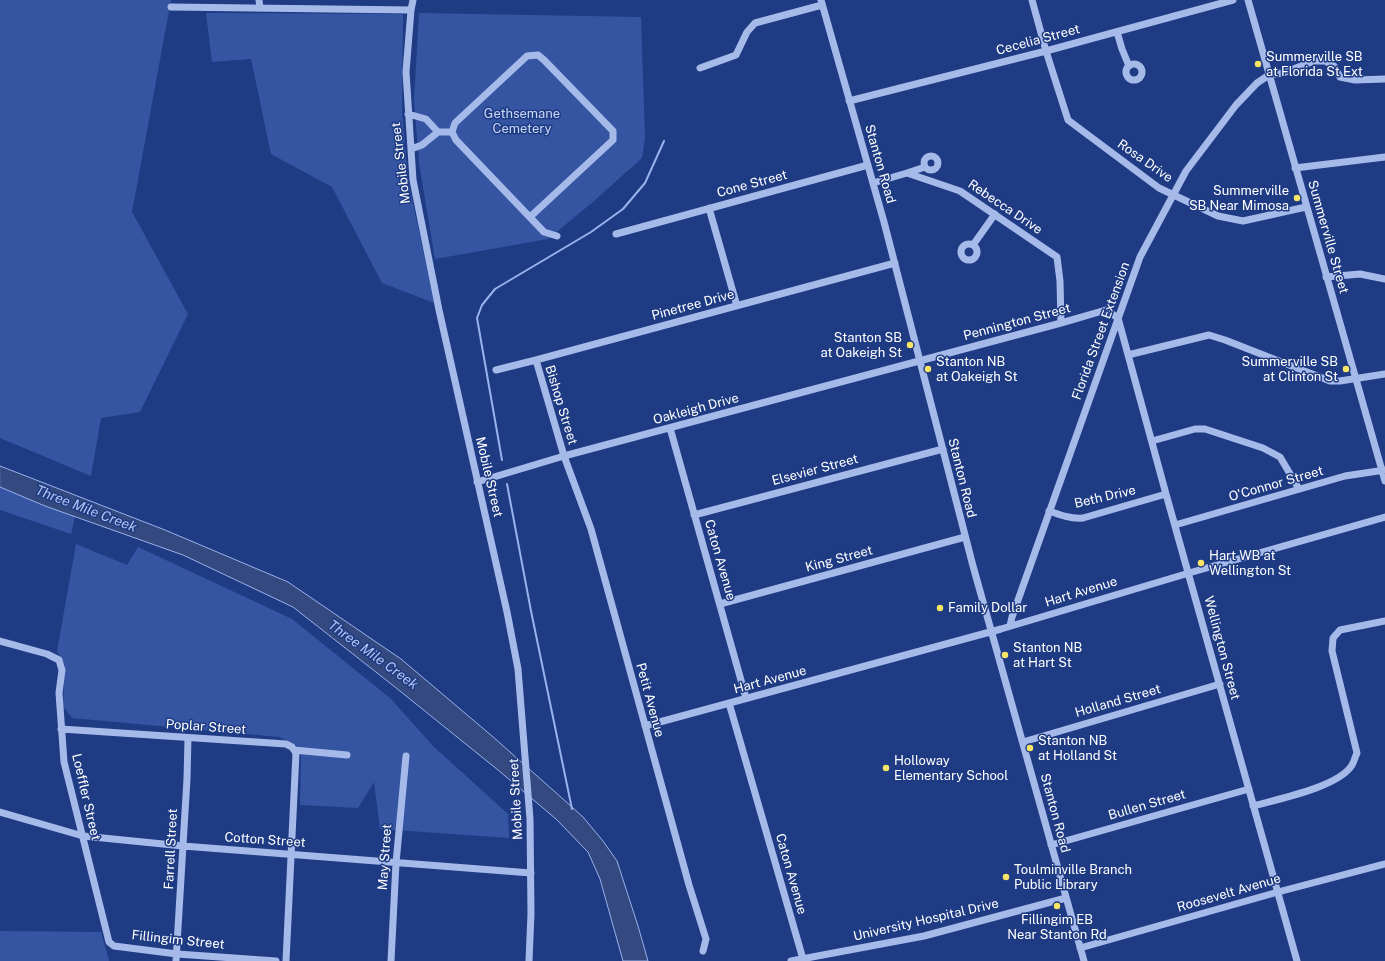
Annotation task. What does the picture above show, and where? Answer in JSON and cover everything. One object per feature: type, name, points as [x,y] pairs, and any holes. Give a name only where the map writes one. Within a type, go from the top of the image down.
[{"type":"street","points":[[259,0],[260,8]]},
{"type":"street","points":[[298,0],[299,9]]},
{"type":"street","name":"Mobile Street","points":[[412,0],[406,72],[413,180],[439,310],[515,647],[522,705],[530,819],[531,914],[528,961]]},
{"type":"street","points":[[1032,0],[1046,51]]},
{"type":"street","name":"Cecelia Street","points":[[849,101],[1046,51],[1233,0]]},
{"type":"street","name":"Summerville Street","points":[[1248,0],[1385,481]]},
{"type":"street","points":[[700,68],[736,55],[747,32],[755,23],[822,2]]},
{"type":"street","name":"Stanton Road","points":[[822,2],[895,263],[965,537],[1084,961]]},
{"type":"street","points":[[171,7],[411,10]]},
{"type":"street","points":[[1117,32],[1128,66]]},
{"type":"street","name":"Rosa Drive","points":[[1046,51],[1068,120],[1158,188],[1218,216],[1243,221],[1306,207]]},
{"type":"street","points":[[530,217],[613,140],[613,132],[538,55],[527,56],[455,123],[452,132],[456,140],[544,232],[557,236]]},
{"type":"street","points":[[1269,75],[1283,73],[1314,61],[1326,61],[1334,66],[1340,76],[1355,80],[1385,79]]},
{"type":"street","name":"Florida Street Extension","points":[[1010,626],[1049,511],[1140,257],[1186,171],[1236,105],[1257,82],[1269,75]]},
{"type":"street","points":[[408,114],[426,118],[438,132]]},
{"type":"street","points":[[411,149],[422,145],[438,132],[452,132]]},
{"type":"street","points":[[1295,168],[1385,157]]},
{"type":"street","name":"Cone Street","points":[[616,234],[868,165]]},
{"type":"street","points":[[873,183],[925,166]]},
{"type":"street","name":"Rebecca Drive","points":[[907,173],[960,191],[1057,257],[1060,281],[1061,323]]},
{"type":"street","points":[[709,208],[737,306]]},
{"type":"street","points":[[973,245],[995,214]]},
{"type":"street","name":"Pinetree Drive","points":[[496,370],[895,263]]},
{"type":"street","points":[[1326,277],[1360,274],[1385,278]]},
{"type":"street","name":"Pennington Street","points":[[920,361],[1106,310],[1118,318]]},
{"type":"street","name":"Wellington Street","points":[[1118,318],[1297,961]]},
{"type":"street","points":[[1128,355],[1209,335],[1330,381],[1340,381],[1385,374]]},
{"type":"street","name":"Bishop Street","points":[[536,360],[564,456]]},
{"type":"street","name":"Oakleigh Drive","points":[[477,482],[564,456],[920,361]]},
{"type":"street","name":"Caton Avenue","points":[[670,428],[746,698]]},
{"type":"street","points":[[1152,441],[1195,429],[1205,429],[1263,448],[1280,458],[1299,489]]},
{"type":"street","name":"Elsevier Street","points":[[694,515],[942,449]]},
{"type":"street","name":"Petit Avenue","points":[[564,456],[591,529],[645,726],[706,939],[703,952]]},
{"type":"street","name":"O'Connor Street","points":[[1175,525],[1345,476],[1383,470]]},
{"type":"street","name":"Beth Drive","points":[[1049,511],[1062,516],[1083,518],[1166,494]]},
{"type":"street","name":"Hart Avenue","points":[[645,726],[1010,626],[1385,517]]},
{"type":"street","name":"King Street","points":[[720,604],[965,537]]},
{"type":"street","points":[[1253,806],[1299,794],[1334,781],[1352,766],[1357,754],[1332,651],[1333,638],[1340,630],[1385,621]]},
{"type":"street","name":"Loeffler Street","points":[[0,641],[47,654],[59,660],[62,670],[59,693],[64,762],[102,913]]},
{"type":"street","name":"Holland Street","points":[[1023,742],[1220,684]]},
{"type":"street","name":"Caton Avenue","points":[[729,703],[803,958]]},
{"type":"street","name":"Poplar Street","points":[[61,729],[286,744],[294,750],[347,755]]},
{"type":"street","name":"Farrell Street","points":[[177,957],[188,738]]},
{"type":"street","points":[[286,961],[296,753],[294,750]]},
{"type":"street","name":"May Street","points":[[391,961],[396,863],[406,756]]},
{"type":"street","name":"Bullen Street","points":[[1051,844],[1249,789]]},
{"type":"street","name":"Cotton Street","points":[[0,812],[83,836],[183,846],[531,873]]},
{"type":"street","name":"Roosevelt Avenue","points":[[1080,948],[1278,892],[1385,864]]},
{"type":"street","name":"University Hospital Drive","points":[[791,961],[924,936],[1066,898]]},
{"type":"street","name":"Fillingim Street","points":[[102,913],[109,942],[114,946],[177,957],[276,961]]},
{"type":"green space","points":[[0,0],[171,0],[132,212],[188,314],[140,412],[101,418],[91,476],[0,438]]},
{"type":"green space","points":[[206,13],[403,14],[402,112],[408,180],[434,303],[382,283],[332,187],[271,154],[251,59],[212,62]]},
{"type":"green space","name":"Gethsemane Cemetery","points":[[419,13],[641,17],[645,138],[642,158],[593,202],[548,239],[435,259],[419,163],[414,100]]},
{"type":"green space","points":[[0,487],[75,517],[71,534],[0,510]]},
{"type":"green space","points":[[76,544],[127,565],[138,547],[292,619],[390,698],[434,747],[508,814],[509,838],[380,829],[374,782],[358,808],[300,805],[301,755],[296,745],[279,737],[72,718],[63,706],[65,665],[57,651]]},
{"type":"green space","points":[[0,931],[101,932],[109,961],[0,961]]},
{"type":"water","name":"Three Mile Creek","points":[[0,466],[165,530],[288,582],[401,659],[492,736],[583,817],[603,841],[617,861],[648,961],[623,961],[600,879],[588,852],[556,819],[498,770],[293,607],[183,555],[45,506],[0,487]]},
{"type":"waterway","points":[[502,460],[477,318],[482,305],[495,289],[591,232],[623,209],[645,183],[664,141]]},
{"type":"waterway","points":[[507,484],[531,611],[572,809]]},
{"type":"place","name":"Summerville SB at Florida St Ext","points":[[1258,64]]},
{"type":"place","name":"Summerville SB Near Mimosa","points":[[1297,198]]},
{"type":"place","name":"Stanton SB at Oakeigh St","points":[[910,345]]},
{"type":"place","name":"Stanton NB at Oakeigh St","points":[[928,369]]},
{"type":"place","name":"Summerville SB at Clinton St","points":[[1346,369]]},
{"type":"place","name":"Hart WB at Wellington St","points":[[1201,563]]},
{"type":"place","name":"Family Dollar","points":[[940,608]]},
{"type":"place","name":"Stanton NB at Hart St","points":[[1005,655]]},
{"type":"place","name":"Stanton NB at Holland St","points":[[1030,748]]},
{"type":"place","name":"Holloway Elementary School","points":[[886,768]]},
{"type":"place","name":"Toulminville Branch Public Library","points":[[1006,877]]},
{"type":"place","name":"Fillingim EB Near Stanton Rd","points":[[1057,906]]}]
